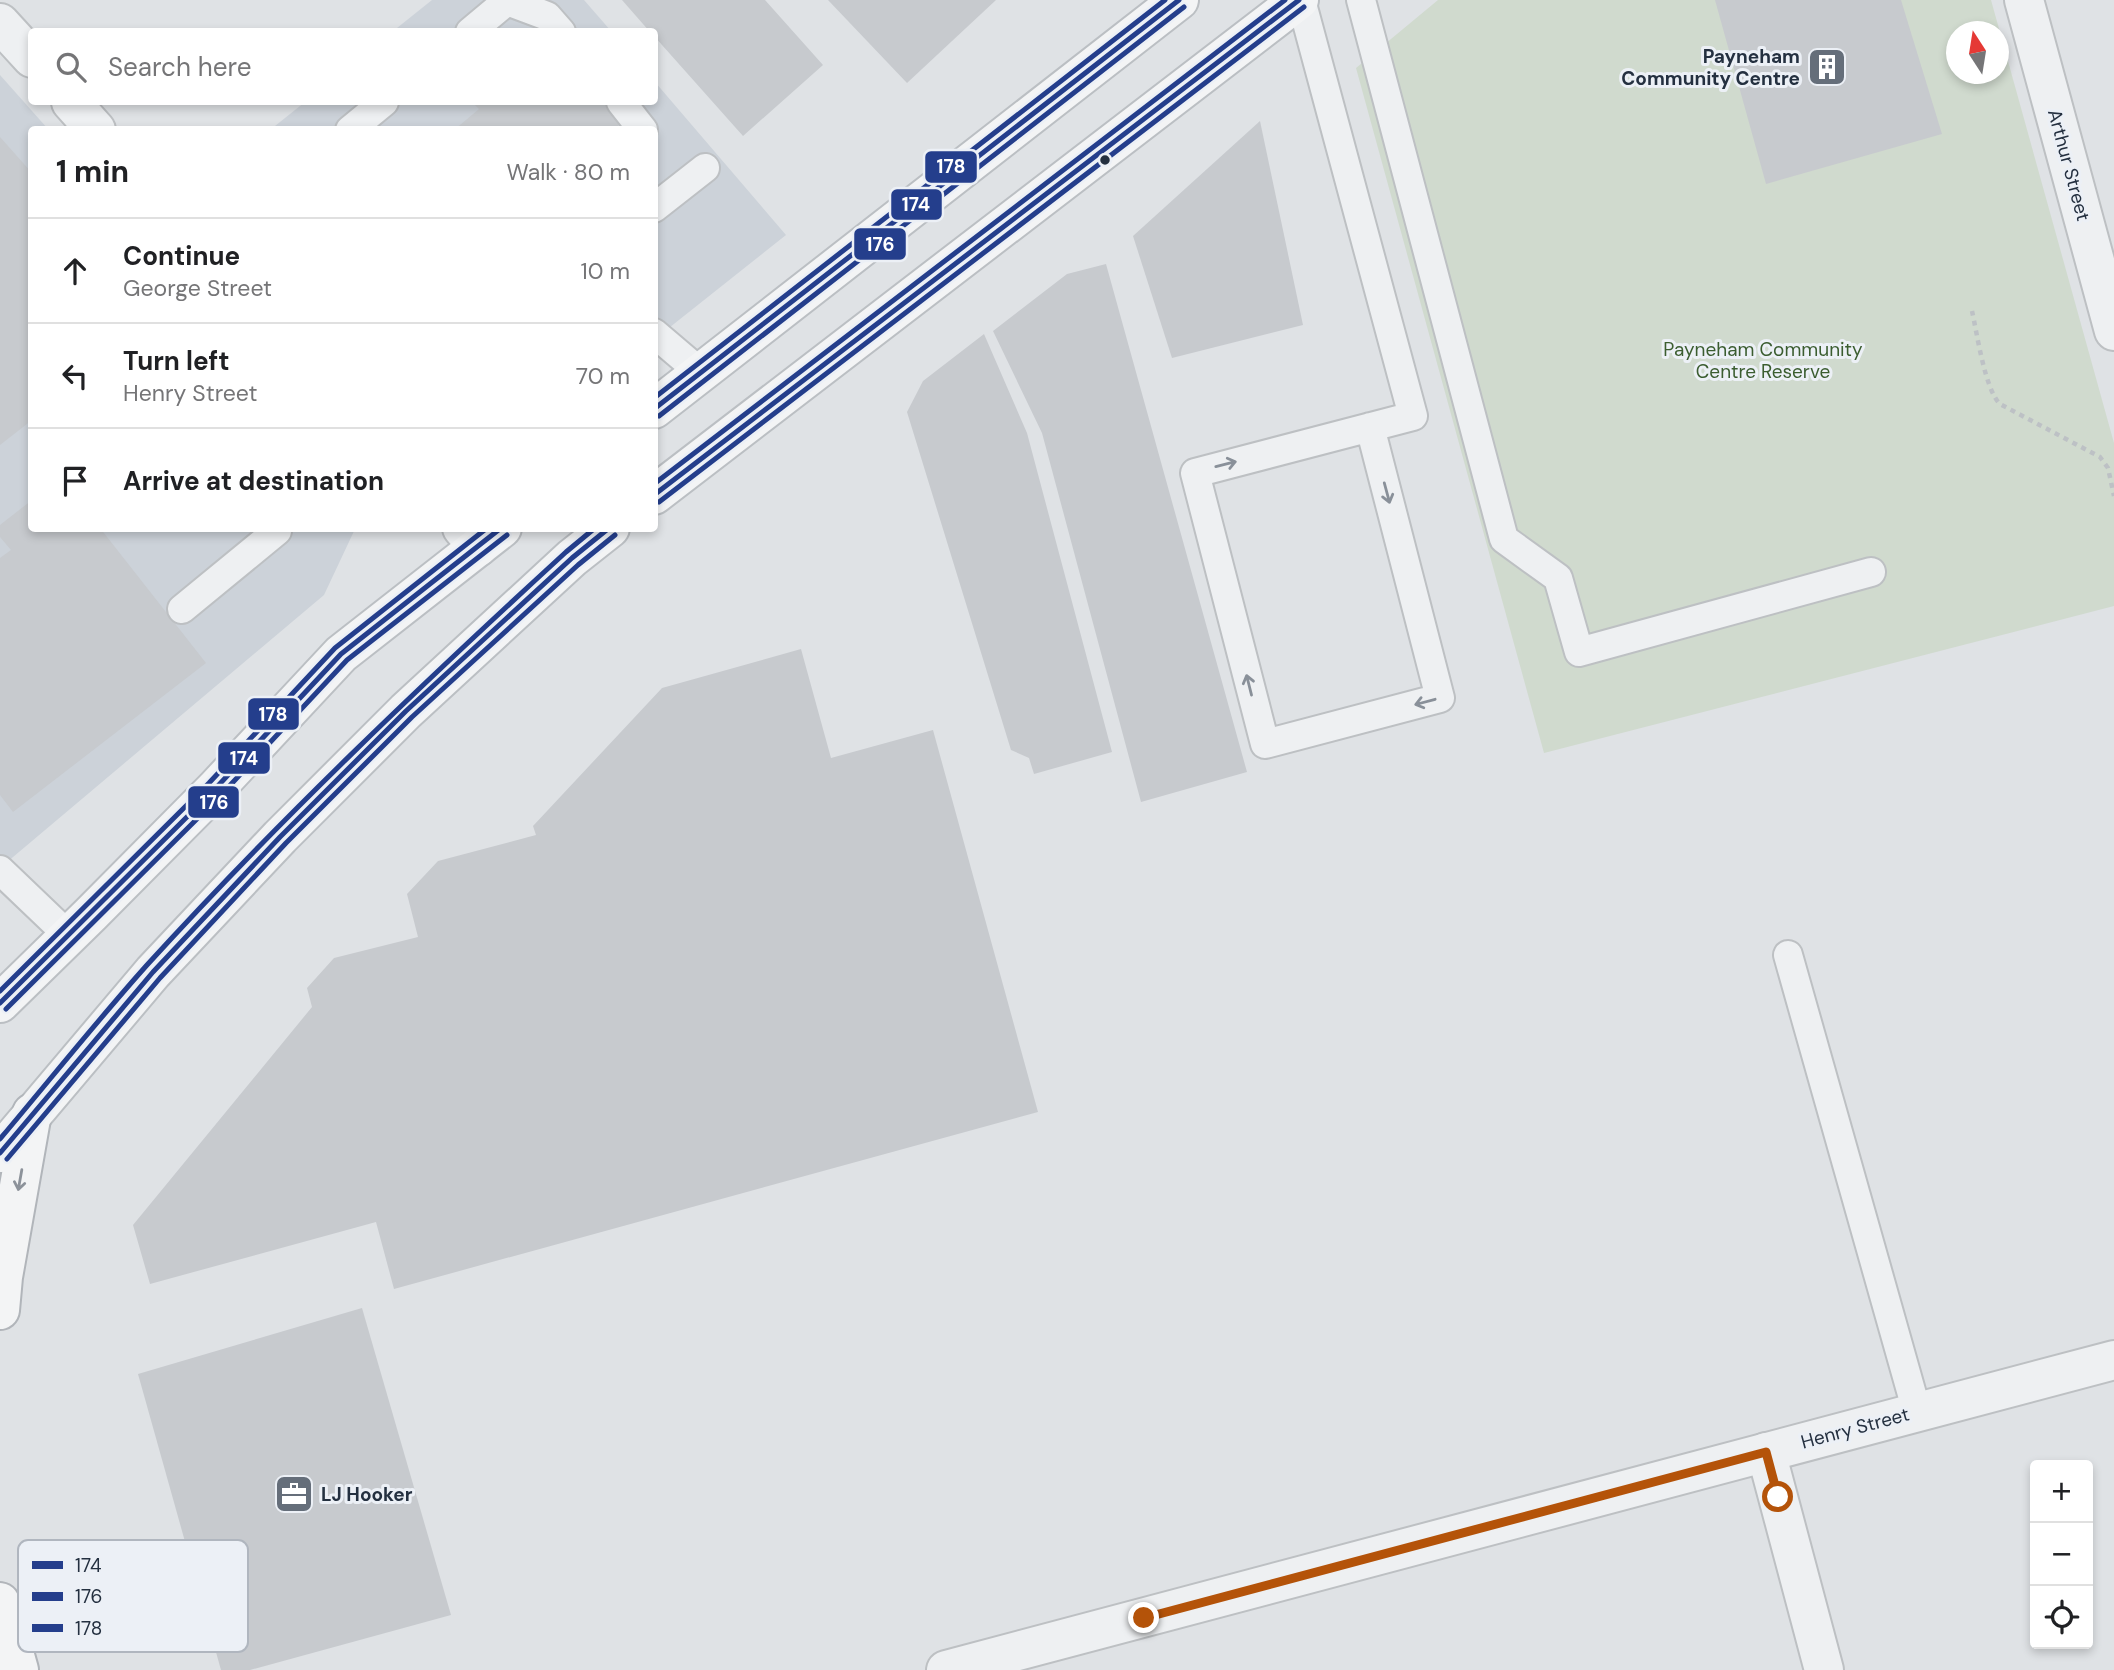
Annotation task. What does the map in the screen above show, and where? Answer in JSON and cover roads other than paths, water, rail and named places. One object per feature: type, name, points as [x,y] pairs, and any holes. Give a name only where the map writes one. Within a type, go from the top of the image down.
[{"type":"main road","points":[[658,406],[1178,0]]},
{"type":"main road","points":[[658,492],[1300,0]]},
{"type":"main road","points":[[0,1153],[153,972],[280,836],[406,710],[572,558],[605,532]]},
{"type":"main road","points":[[0,1003],[215,789],[341,654],[480,535]]},
{"type":"main road","points":[[0,1310],[32,1113]]},
{"type":"main road","points":[[0,1602],[19,1670]]},
{"type":"street","name":"Arthur Street","points":[[2024,0],[2114,331]]},
{"type":"street","points":[[0,23],[28,54]]},
{"type":"street","points":[[74,105],[92,126]]},
{"type":"street","name":"Henry Street","points":[[946,1670],[2114,1360]]},
{"type":"street","points":[[1766,1452],[1824,1670]]},
{"type":"lane","points":[[1300,0],[1413,416],[1370,427],[1195,472],[1265,744],[1440,698],[1370,427]]},
{"type":"lane","points":[[1361,0],[1504,539],[1558,578],[1578,652],[1871,572]]},
{"type":"lane","points":[[475,28],[507,1],[547,16],[558,28]]},
{"type":"lane","points":[[355,126],[380,105]]},
{"type":"lane","points":[[623,105],[640,126]]},
{"type":"lane","points":[[658,205],[705,168]]},
{"type":"lane","points":[[658,336],[701,373]]},
{"type":"lane","points":[[182,609],[276,532]]},
{"type":"lane","points":[[0,870],[69,936]]},
{"type":"lane","points":[[1788,955],[1917,1412]]},
{"type":"place","name":"Payneham Community Centre","points":[[1827,67]]},
{"type":"place","name":"LJ Hooker","points":[[294,1494]]},
{"type":"park label","name":"Payneham Community Centre Reserve","points":[[1763,360]]}]
